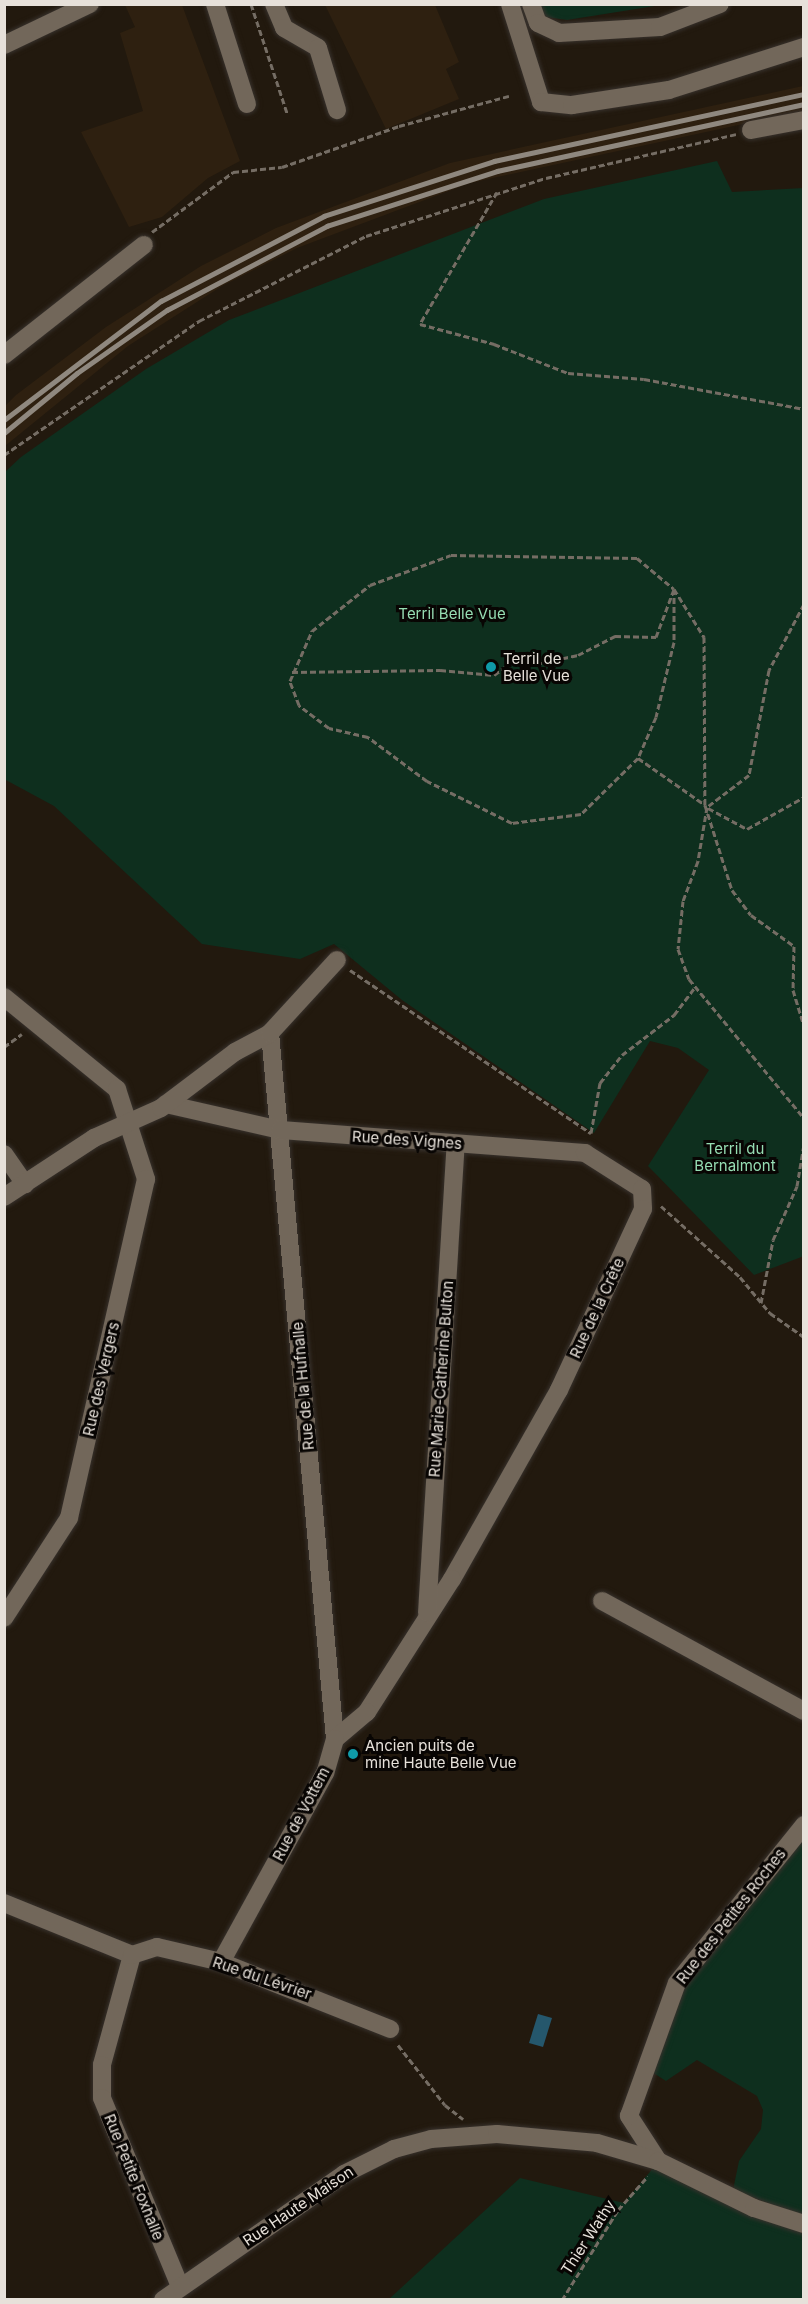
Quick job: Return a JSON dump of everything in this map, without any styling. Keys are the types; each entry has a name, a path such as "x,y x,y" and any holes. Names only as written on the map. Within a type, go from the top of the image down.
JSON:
{"street":[{"path":"4,45 90,4"},
{"path":"215,4 247,104"},
{"path":"274,4 285,28 318,48 337,110"},
{"path":"510,4 541,102 572,105 669,90 804,47"},
{"path":"531,4 538,23 559,33 607,33 660,27 720,4"},
{"path":"751,130 804,120"},
{"path":"4,355 144,245"},
{"path":"4,1197 94,1138 131,1124 166,1104 235,1052 270,1033 337,960"},
{"name":"Rue des Vergers","path":"4,997 117,1089 131,1124 146,1179 69,1518 4,1618"},
{"name":"Rue de la Hufnalle","path":"270,1033 335,1739"},
{"name":"Rue des Vignes","path":"166,1104 280,1130 585,1153 642,1189"},
{"name":"Rue Marie-Catherine Bulton","path":"427,1613 456,1145"},
{"path":"4,1155 25,1184"},
{"name":"Rue de la Crête","path":"427,1613 452,1579 559,1390 643,1209 642,1189"},
{"path":"602,1601 804,1711"},
{"path":"335,1739 367,1712 427,1613"},
{"name":"Rue de Vottem","path":"221,1962 325,1773 335,1739"},
{"name":"Rue des Petites Roches","path":"658,2161 629,2116 677,1983 804,1825"},
{"path":"4,1903 132,1955"},
{"name":"Rue du Lévrier","path":"132,1955 156,1947 221,1962 390,2029"},
{"name":"Rue Petite Foxhalle","path":"132,1955 102,2065 102,2098 180,2286"},
{"name":"Rue Haute Maison","path":"163,2300 180,2286 361,2164 394,2148 479,2134 597,2143 658,2161"},
{"path":"658,2161 754,2208 804,2224"}],"path":[{"path":"251,4 287,113"},
{"path":"144,245 151,233 233,172 282,167 399,126 509,96"},
{"path":"4,455 189,327 296,269 366,236 497,192 751,130"},
{"path":"497,192 420,324 494,344 568,374 644,379 804,409"},
{"path":"674,589 674,642 656,717 638,758 581,814 512,823 427,781 368,737 329,728 299,705 290,681 312,631 370,585 451,555 637,558 674,589 704,637 706,806 698,861 683,901 678,949 695,987 804,1118"},
{"path":"292,672 440,669 494,675 512,662 536,664 578,655 615,636 656,637 674,589"},
{"path":"706,806 749,775 770,670 804,604"},
{"path":"638,758 706,806 747,829 804,797"},
{"path":"706,806 732,890 751,915 794,946 793,990 804,1026"},
{"path":"337,960 383,997 591,1133"},
{"path":"585,1153 600,1083 622,1055 674,1015 695,987"},
{"path":"804,1040 804,1090"},
{"path":"760,1303 773,1240 797,1186 804,1144"},
{"path":"642,1189 740,1277 760,1303 804,1338"},
{"path":"390,2029 445,2105 479,2134"},
{"name":"Thier Wathy","path":"562,2300 618,2210 658,2161"}],"shaded area":[{"path":"125,5 182,5 240,161 208,178 162,217 129,227 81,132 143,111 120,33 135,27"},
{"path":"325,5 435,5 459,62 446,69 459,99 386,129"},
{"path":"803,86 803,111 470,183 297,248 222,286 128,346 5,446 5,406 16,395 106,327 201,266 276,228 450,163"}],"green space":[{"path":"537,5 661,5 567,20 546,17"},
{"name":"Terril Belle Vue","path":"717,161 732,192 804,188 804,1256 754,1275 648,1166 709,1070 678,1048 650,1041 594,1133 402,1000 334,944 300,959 202,944 54,806 4,779 5,472 21,457 146,369 229,320 544,199"},
{"path":"803,1831 803,2216 733,2190 739,2161 761,2129 763,2110 757,2096 697,2060 666,2081 652,2072 679,1984"},
{"path":"654,2167 803,2226 803,2299 388,2300 520,2178 624,2203"}],"water":[{"path":"538,2014 552,2018 543,2047 529,2043"}],"railway":[{"path":"4,420 161,301 324,216 494,161 804,94"},
{"path":"4,433 77,373 167,310 327,226 497,171 804,104"}],"place":[{"name":"Terril de Belle Vue","path":"491,667"},
{"name":"Ancien puits de mine Haute Belle Vue","path":"353,1754"}],"park label":[{"name":"Terril du Bernalmont","path":"735,1156"}]}
